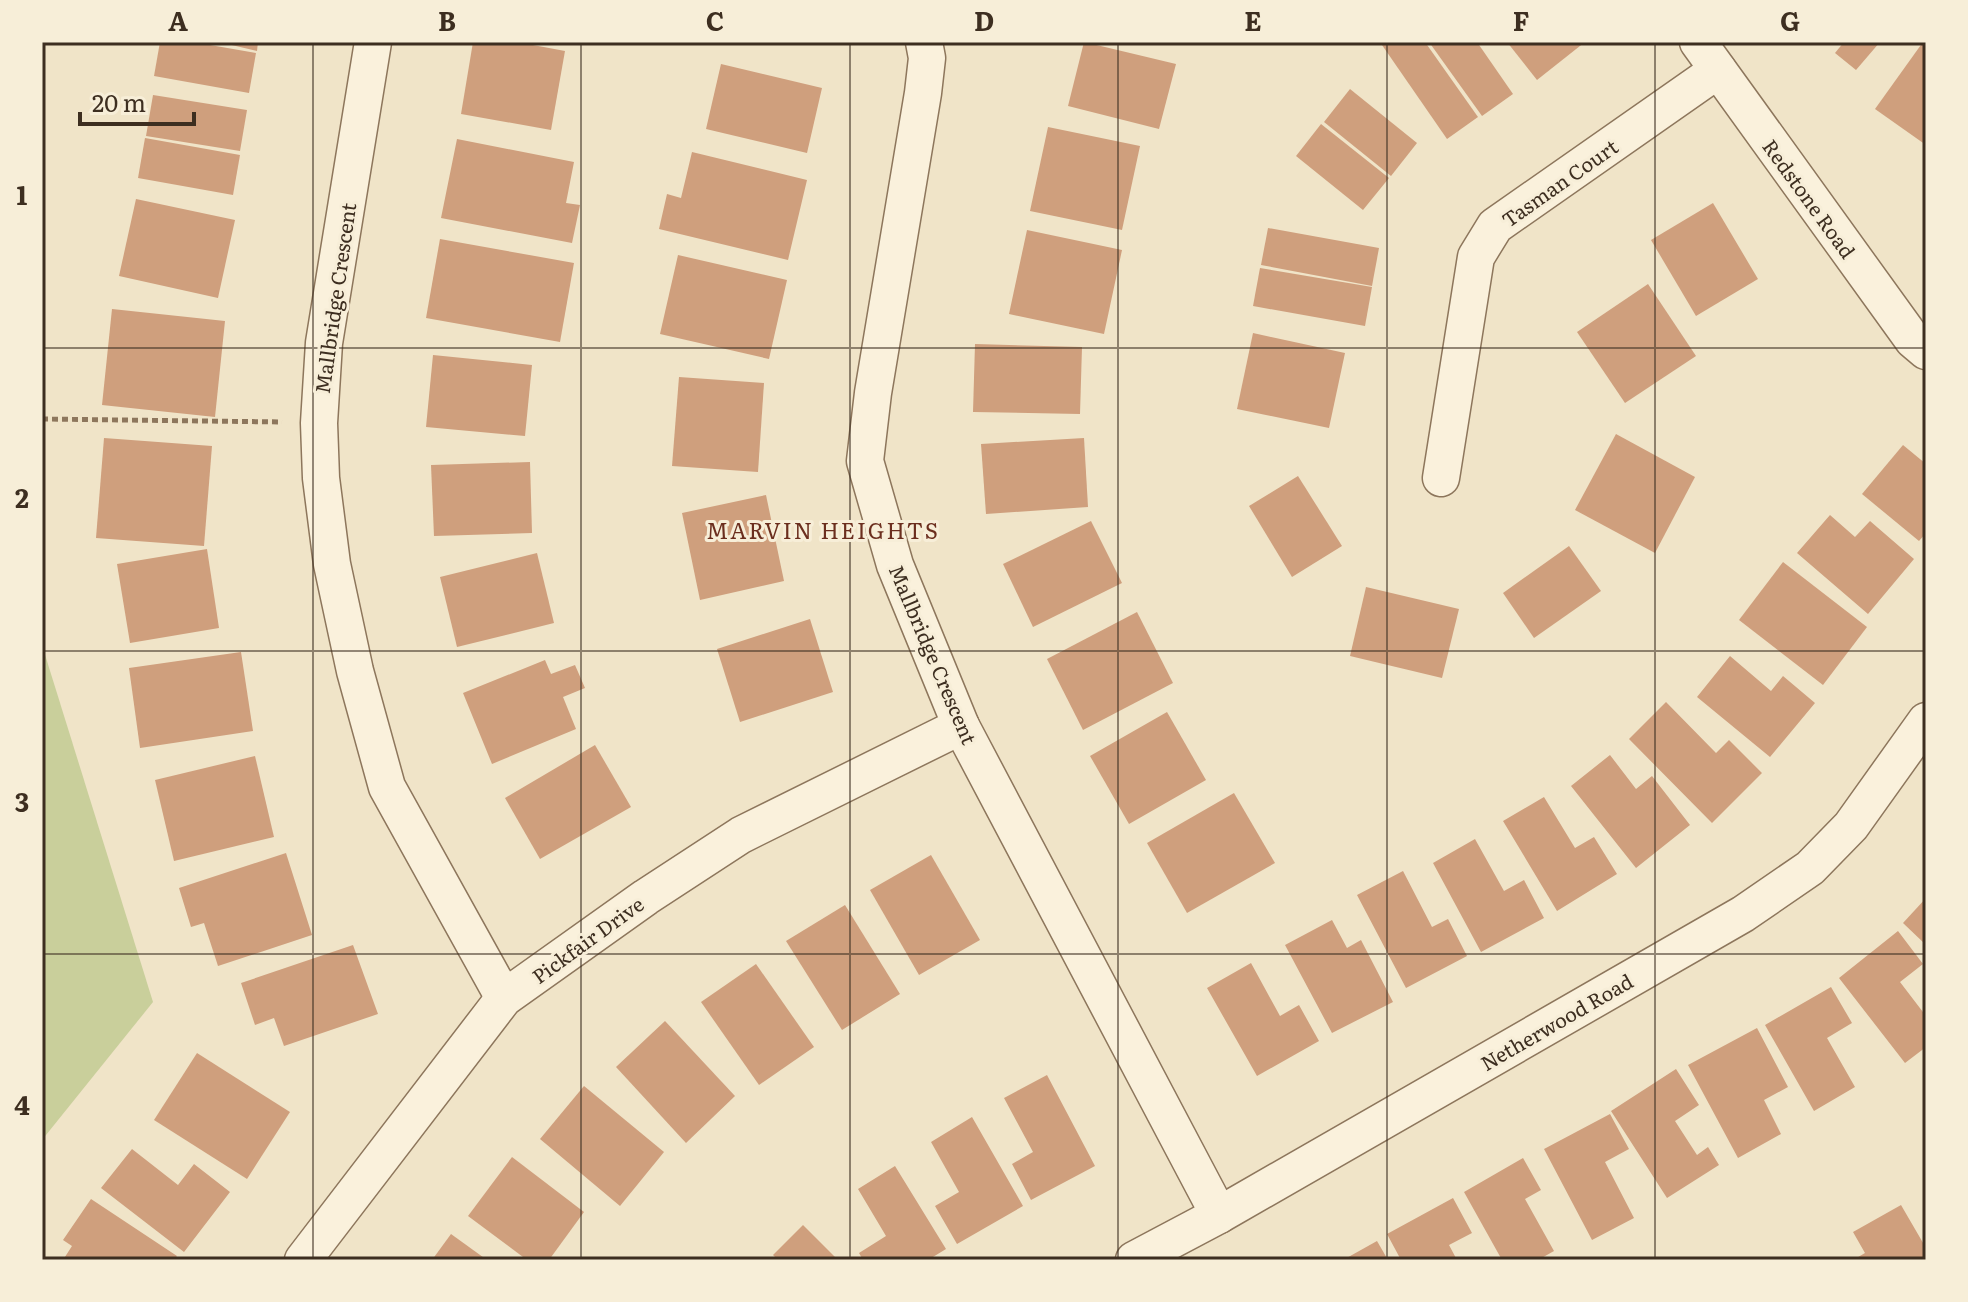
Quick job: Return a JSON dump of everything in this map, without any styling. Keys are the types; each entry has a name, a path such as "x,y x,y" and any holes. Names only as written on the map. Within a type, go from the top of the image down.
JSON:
{"street":[{"name":"Mallbridge Crescent","path":"373,42 324,343 319,423 321,478 332,564 355,671 387,787 504,998"},
{"name":"Mallbridge Crescent","path":"924,42 927,58 923,93 873,393 865,461 895,565 961,726 1219,1215"},
{"name":"Redstone Road","path":"1708,56 1913,340 1926,351"},
{"name":"Tasman Court","path":"1441,478 1476,257 1495,226 1708,56"},
{"name":"Netherwood Road","path":"1134,1260 1219,1215 1743,914 1810,868 1851,826 1926,721"},
{"name":"Pickfair Drive","path":"303,1260 504,998 646,897 741,835 961,726"}],"path":[{"path":"42,419 319,423"}],"green space":[{"path":"42,645 153,1002 42,1140"}],"building":[{"path":"160,42 193,42 256,53 249,93 154,76"},
{"path":"219,42 258,42 257,51"},
{"path":"473,42 517,42 565,51 551,130 461,114"},
{"path":"1084,42 1176,64 1159,129 1068,106"},
{"path":"1386,42 1425,42 1478,117 1447,139 1382,45"},
{"path":"1429,42 1477,42 1513,94 1482,116"},
{"path":"1507,42 1585,42 1537,80"},
{"path":"1844,42 1880,42 1856,70 1835,53"},
{"path":"1926,42 1926,145 1875,109"},
{"path":"721,64 822,88 807,153 706,129"},
{"path":"1350,89 1417,143 1391,176 1324,122"},
{"path":"153,95 247,110 240,151 146,136"},
{"path":"1321,124 1389,178 1363,210 1296,156"},
{"path":"1048,127 1140,146 1122,230 1030,211"},
{"path":"145,138 240,155 233,195 138,178"},
{"path":"457,139 574,162 566,203 580,205 572,243 441,218"},
{"path":"692,152 807,180 788,260 659,229 667,194 681,198"},
{"path":"136,199 235,220 218,298 119,276"},
{"path":"1713,203 1758,279 1696,316 1651,240"},
{"path":"1268,228 1379,248 1372,286 1261,265"},
{"path":"1027,230 1122,250 1104,334 1009,314"},
{"path":"440,239 574,263 560,342 426,318"},
{"path":"678,255 787,280 769,359 660,334"},
{"path":"1260,268 1372,287 1365,326 1253,306"},
{"path":"1648,284 1696,356 1625,403 1577,332"},
{"path":"112,309 225,321 215,417 102,405"},
{"path":"1253,333 1345,353 1329,428 1237,409"},
{"path":"975,344 1082,347 1080,414 973,412"},
{"path":"433,355 532,365 525,436 426,427"},
{"path":"679,377 764,383 758,472 672,466"},
{"path":"1616,434 1695,477 1655,553 1575,510"},
{"path":"104,438 212,446 204,546 96,538"},
{"path":"1084,438 1088,507 986,514 981,444"},
{"path":"1903,445 1926,464 1926,533 1919,541 1862,494"},
{"path":"530,462 532,533 434,536 431,465"},
{"path":"1298,476 1342,546 1292,577 1249,506"},
{"path":"766,495 784,581 700,600 682,513"},
{"path":"1830,515 1855,537 1870,521 1914,559 1868,614 1797,553"},
{"path":"1091,521 1122,583 1033,627 1003,564"},
{"path":"1569,546 1601,591 1534,638 1503,593"},
{"path":"207,549 219,628 130,643 117,564"},
{"path":"537,553 554,623 457,647 440,577"},
{"path":"1783,562 1867,627 1823,685 1739,620"},
{"path":"1366,587 1459,609 1442,678 1350,656"},
{"path":"1137,612 1173,683 1083,730 1047,659"},
{"path":"810,619 833,692 740,722 717,649"},
{"path":"241,652 253,731 140,748 129,668"},
{"path":"1730,656 1771,691 1783,676 1815,703 1770,757 1697,697"},
{"path":"545,660 551,674 575,665 585,688 563,697 576,729 492,764 463,693"},
{"path":"1666,702 1716,753 1729,740 1762,773 1712,823 1629,739"},
{"path":"1167,712 1206,780 1129,824 1090,756"},
{"path":"595,745 631,807 540,859 505,798"},
{"path":"1610,755 1636,789 1652,776 1690,825 1636,868 1571,786"},
{"path":"255,756 274,837 174,861 155,780"},
{"path":"1234,793 1275,863 1187,913 1147,843"},
{"path":"1544,797 1575,848 1594,837 1617,874 1557,911 1503,821"},
{"path":"1475,839 1504,891 1524,880 1544,918 1481,952 1433,863"},
{"path":"286,853 312,935 218,966 204,923 191,927 179,888"},
{"path":"931,855 980,940 919,975 870,890"},
{"path":"1403,871 1432,927 1448,919 1467,956 1406,988 1357,895"},
{"path":"1926,898 1926,945 1903,923"},
{"path":"845,905 900,994 842,1030 786,941"},
{"path":"1332,920 1347,948 1361,940 1393,1002 1332,1033 1285,945"},
{"path":"1898,931 1923,964 1900,982 1926,1016 1926,1047 1905,1063 1839,978"},
{"path":"353,945 378,1014 284,1046 274,1018 255,1025 241,983"},
{"path":"1251,963 1280,1016 1299,1005 1319,1041 1257,1076 1207,988"},
{"path":"756,964 814,1047 759,1085 701,1002"},
{"path":"1831,987 1852,1023 1827,1038 1855,1087 1814,1111 1765,1025"},
{"path":"665,1021 735,1096 686,1143 616,1067"},
{"path":"1757,1028 1788,1087 1764,1100 1781,1134 1738,1158 1688,1065"},
{"path":"197,1053 290,1112 247,1179 154,1120"},
{"path":"1676,1069 1699,1105 1675,1121 1697,1155 1708,1147 1719,1165 1667,1198 1611,1111"},
{"path":"1047,1075 1095,1166 1031,1200 1012,1164 1033,1152 1004,1098"},
{"path":"584,1086 664,1152 620,1206 540,1139"},
{"path":"1610,1114 1629,1149 1605,1162 1634,1218 1592,1240 1544,1149"},
{"path":"972,1117 1023,1206 957,1244 935,1206 959,1192 931,1142"},
{"path":"132,1149 178,1185 194,1164 230,1192 184,1252 101,1188"},
{"path":"512,1157 584,1212 549,1260 527,1260 468,1216"},
{"path":"1523,1158 1541,1190 1525,1199 1554,1251 1538,1260 1502,1260 1464,1192"},
{"path":"895,1166 946,1249 928,1260 863,1260 859,1253 886,1236 858,1189"},
{"path":"1453,1198 1472,1233 1449,1245 1457,1260 1401,1260 1387,1234"},
{"path":"91,1199 177,1256 174,1260 63,1260 72,1246 63,1240"},
{"path":"1901,1205 1926,1248 1926,1260 1853,1260 1865,1253 1853,1232"},
{"path":"803,1225 838,1260 778,1260 773,1255"},
{"path":"451,1234 487,1260 432,1260"},
{"path":"1377,1241 1388,1260 1343,1260"}],"district":[{"name":"MARVIN HEIGHTS","path":"823,529"}]}
